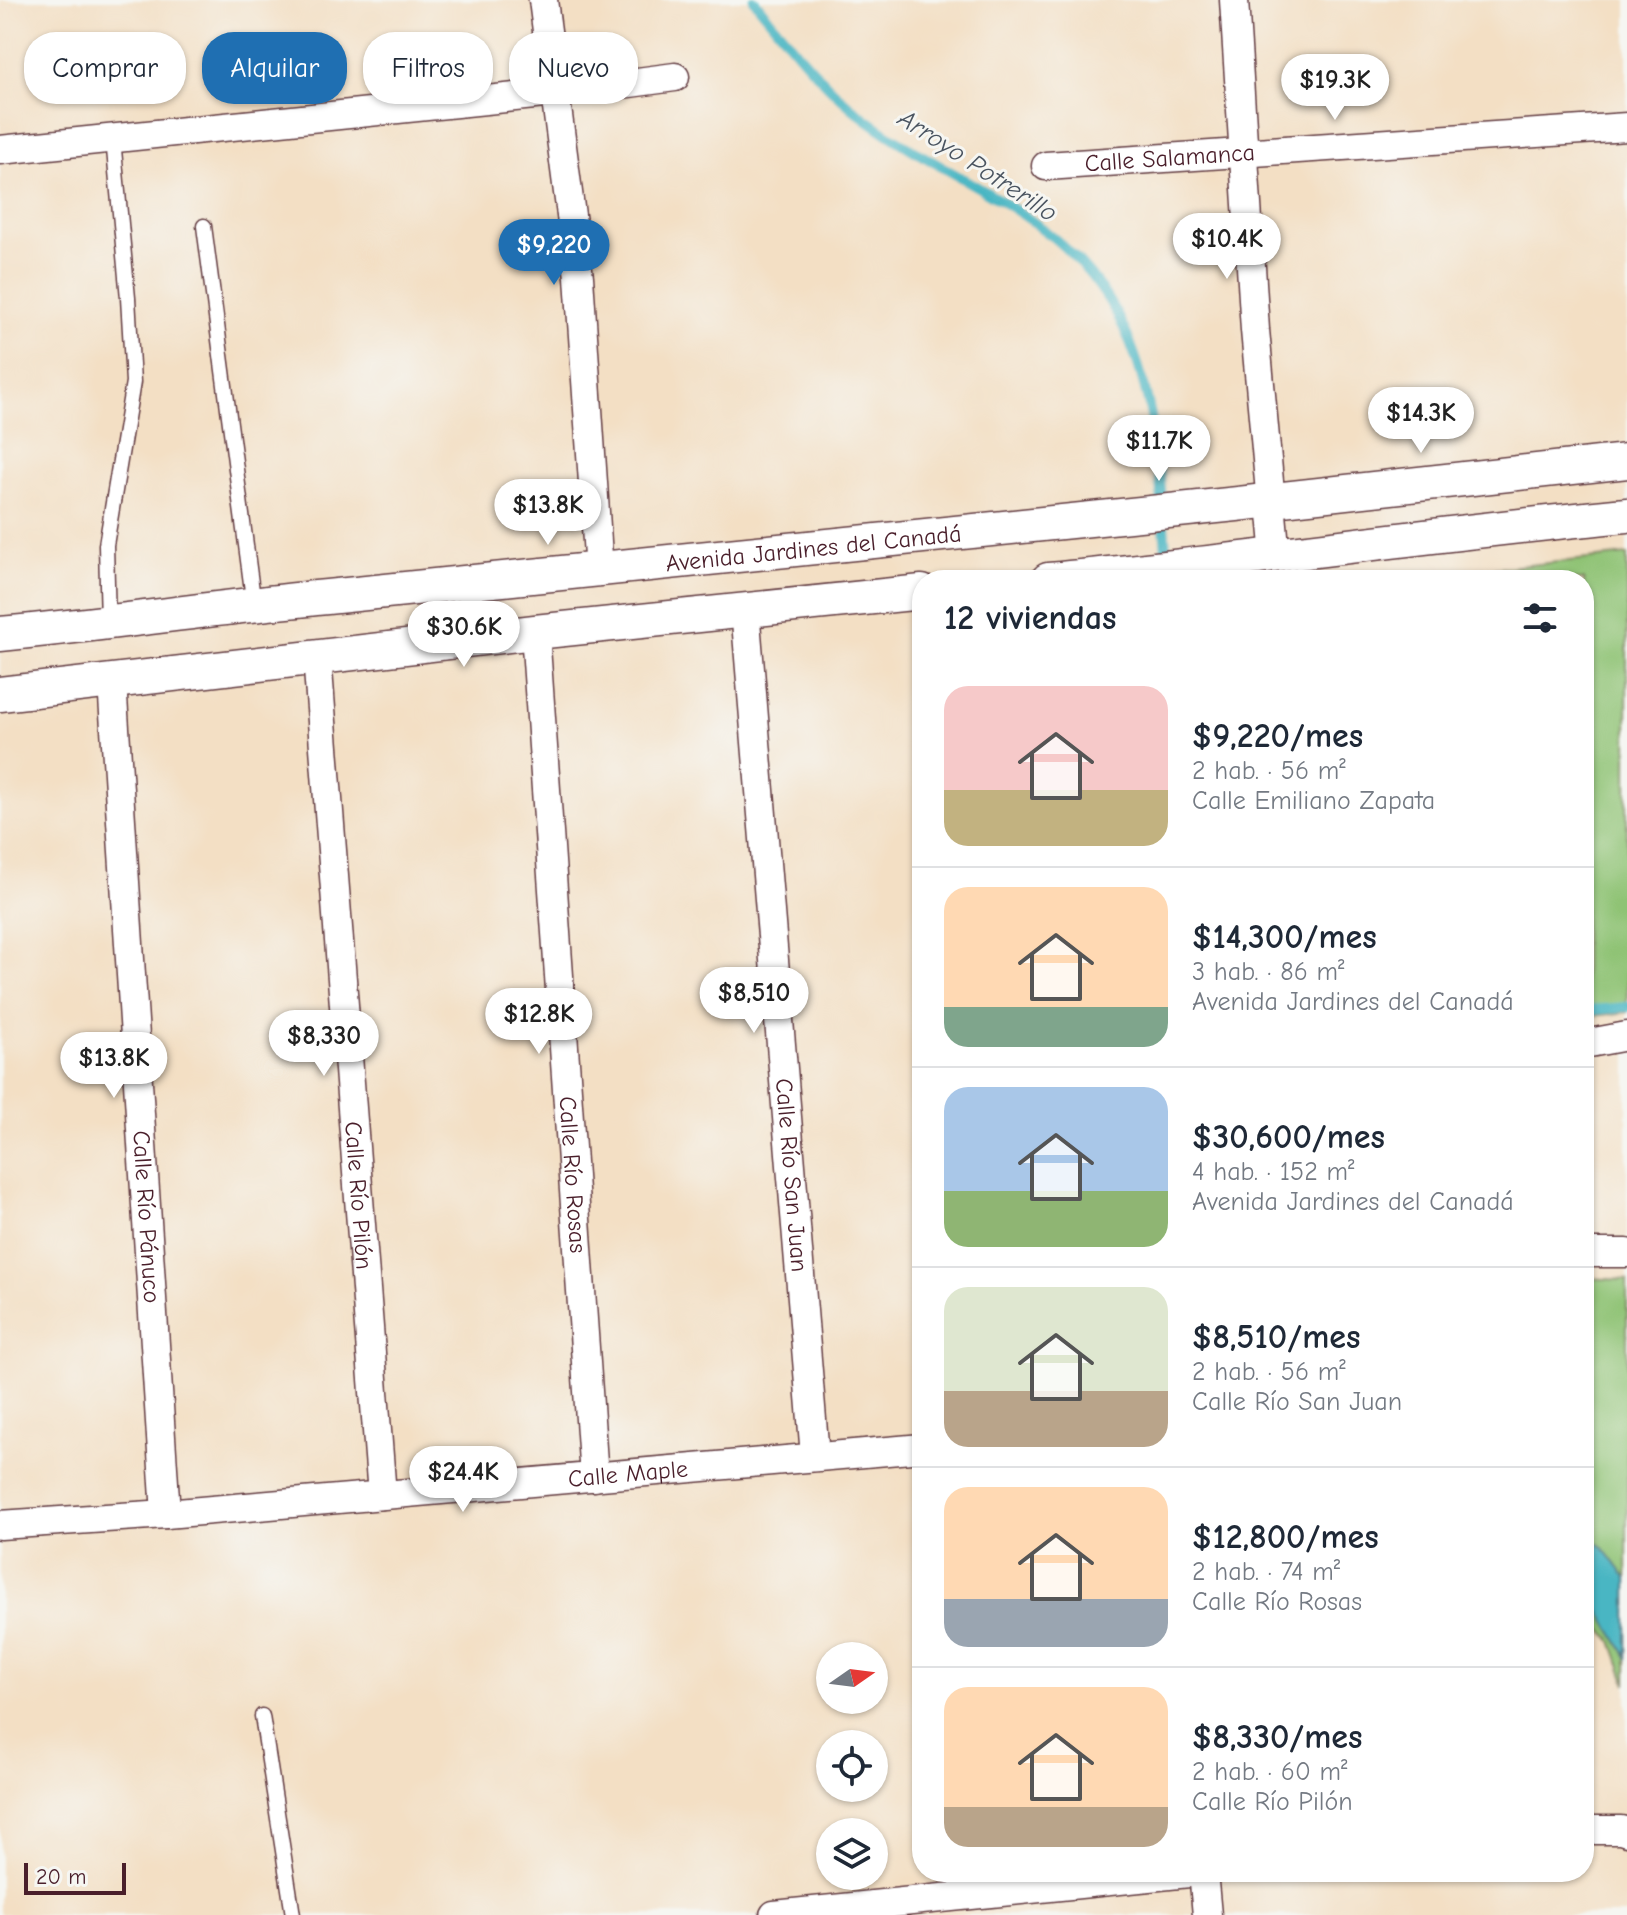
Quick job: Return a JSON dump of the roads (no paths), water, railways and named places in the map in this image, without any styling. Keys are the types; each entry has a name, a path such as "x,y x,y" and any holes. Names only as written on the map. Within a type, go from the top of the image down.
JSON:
{"street":[{"path":"543,0 547,32"},
{"path":"1234,0 1255,330 1276,557"},
{"path":"638,82 675,77"},
{"path":"0,150 509,98"},
{"path":"555,104 579,277 599,571"},
{"name":"Calle Salamanca","path":"1046,166 1246,155 1627,127"},
{"name":"Avenida Jardines del Canadá","path":"0,634 1627,461"},
{"path":"1152,570 1276,557 1473,529 1627,515"},
{"path":"0,694 535,632 912,593"},
{"name":"Calle Río San Juan","path":"745,609 815,1456"},
{"name":"Calle Río Rosas","path":"535,632 594,1477"},
{"name":"Calle Río Pilón","path":"317,657 382,1495"},
{"name":"Calle Río Pánuco","path":"112,682 166,1514"},
{"path":"1594,1042 1627,1036"},
{"path":"1594,1253 1627,1253"},
{"name":"Calle Maple","path":"0,1525 166,1514 912,1449"},
{"path":"1594,1830 1627,1832"},
{"path":"774,1915 1102,1882"},
{"path":"1202,1882 1207,1915"}],"lane":[{"path":"108,624 106,545 133,382 113,139"},
{"path":"204,226 254,606"},
{"path":"262,1716 293,1915"}],"water":[{"path":"1594,1540 1627,1579 1627,1657 1594,1603"}],"waterway":[{"name":"Arroyo Potrerillo","path":"754,0 807,63 851,107 904,145 1016,210 1050,235 1081,264 1108,299 1130,342 1147,396 1157,451 1167,563"},
{"path":"1594,1010 1627,1007"}]}
